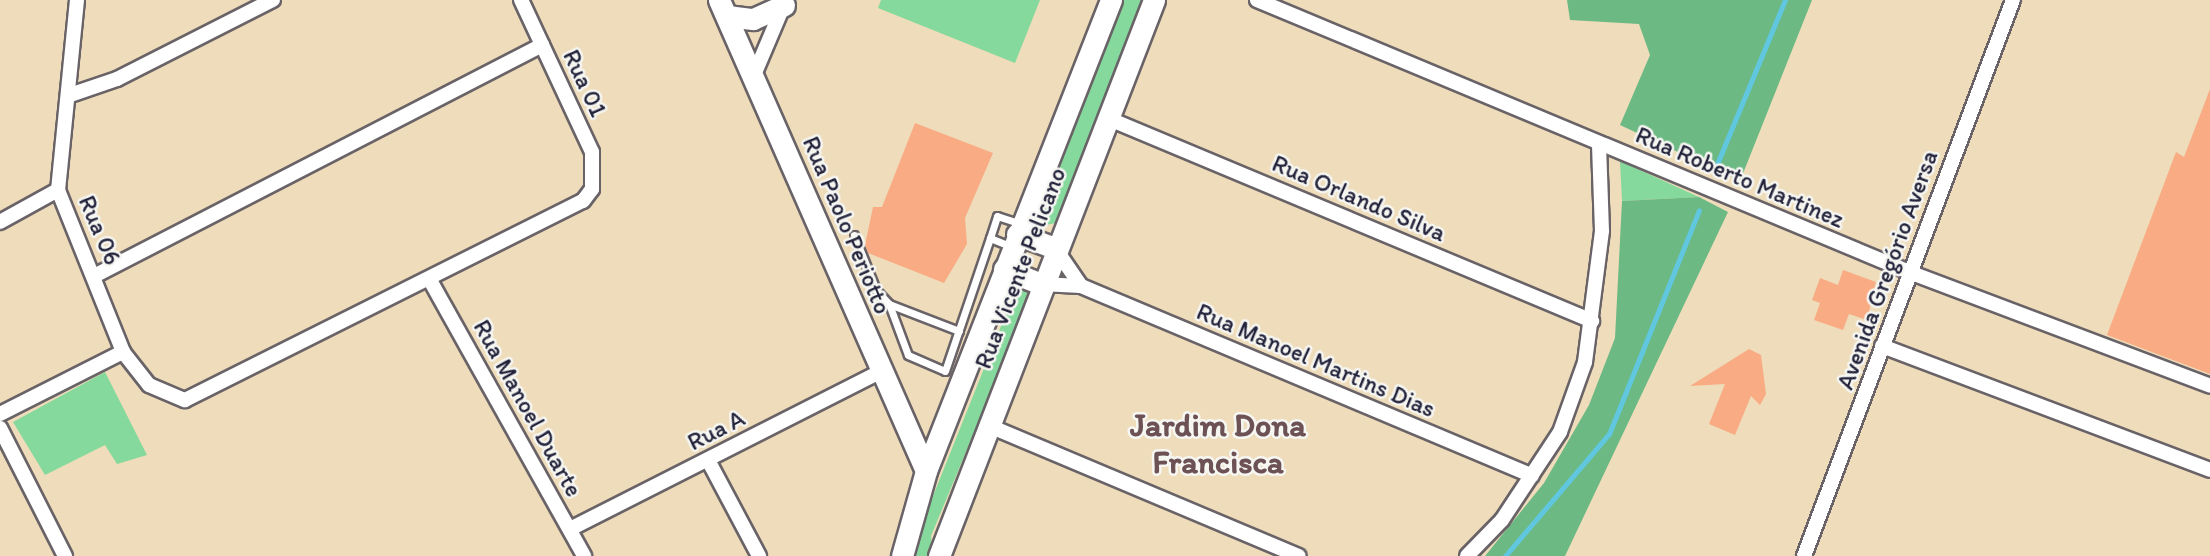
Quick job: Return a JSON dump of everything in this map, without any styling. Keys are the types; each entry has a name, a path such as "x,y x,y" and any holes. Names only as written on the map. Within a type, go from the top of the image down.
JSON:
{"street":[{"name":"Rua 06","path":"77,0 70,95 58,190 96,275 123,352 149,385 185,400 431,282"},
{"path":"70,95 117,79 273,0"},
{"name":"Rua 01","path":"431,282 569,210 592,189 592,152 521,0"},
{"name":"Rua Vicente Pelicano","path":"902,556 926,471 1003,269 1111,0"},
{"name":"Rua Vicente Pelicano","path":"939,556 1041,284 1154,0"},
{"name":"Rua Roberto Martinez","path":"1257,0 1909,272 2210,386"},
{"name":"Avenida Gregório Aversa","path":"1804,556 2013,0"},
{"path":"723,8 753,19 785,3"},
{"path":"754,75 785,3"},
{"name":"Rua Paolo Periotto","path":"723,8 926,471"},
{"path":"96,275 542,45"},
{"name":"Rua Orlando Silva","path":"1107,118 1592,321"},
{"path":"1467,556 1532,476 1560,432 1592,321 1602,231 1600,143"},
{"path":"0,222 58,190"},
{"path":"1017,235 1055,248 1081,286"},
{"path":"1003,269 1041,284"},
{"name":"Rua Manoel Duarte","path":"431,282 584,556"},
{"name":"Rua Manoel Martins Dias","path":"1041,284 1081,286 1532,476"},
{"path":"1882,346 2210,470"},
{"path":"0,414 123,352"},
{"name":"Rua A","path":"570,529 882,372"},
{"path":"987,425 1299,556"},
{"path":"0,428 65,556"},
{"path":"708,460 759,556"}],"lane":[{"path":"854,235 876,290 889,304 908,355 945,371 997,216 1017,235"},
{"path":"990,238 1017,235"},
{"path":"889,304 959,331"}],"green space":[{"path":"881,0 1040,0 1015,63 878,8"},
{"path":"1121,0 1142,0 1060,222 1046,225 1041,215"},
{"path":"1567,0 1812,0 1740,181 1620,125 1650,55 1639,24 1570,20"},
{"path":"1620,161 1699,197 1622,201"},
{"path":"1699,197 1728,212 1565,556 1485,556 1544,483 1589,405 1615,338 1622,201"},
{"path":"1019,281 1030,298 931,536 933,556 909,556"},
{"path":"105,372 147,455 117,464 105,445 45,475 13,422"}],"building":[{"path":"2210,89 2210,374 2107,335 2176,152 2184,157"},
{"path":"915,123 993,153 965,218 967,244 944,283 868,253 865,245 873,207 882,207"},
{"path":"1843,270 1876,282 1867,320 1849,314 1843,330 1814,320 1820,303 1812,300 1820,278 1838,285"},
{"path":"1749,349 1761,355 1766,394 1760,405 1751,396 1735,435 1709,424 1725,384 1690,386"}],"waterway":[{"path":"1717,164 1785,0"},
{"path":"1505,556 1609,434 1699,210"}],"district":[{"name":"Jardim Dona Francisca","path":"1218,444"}]}
